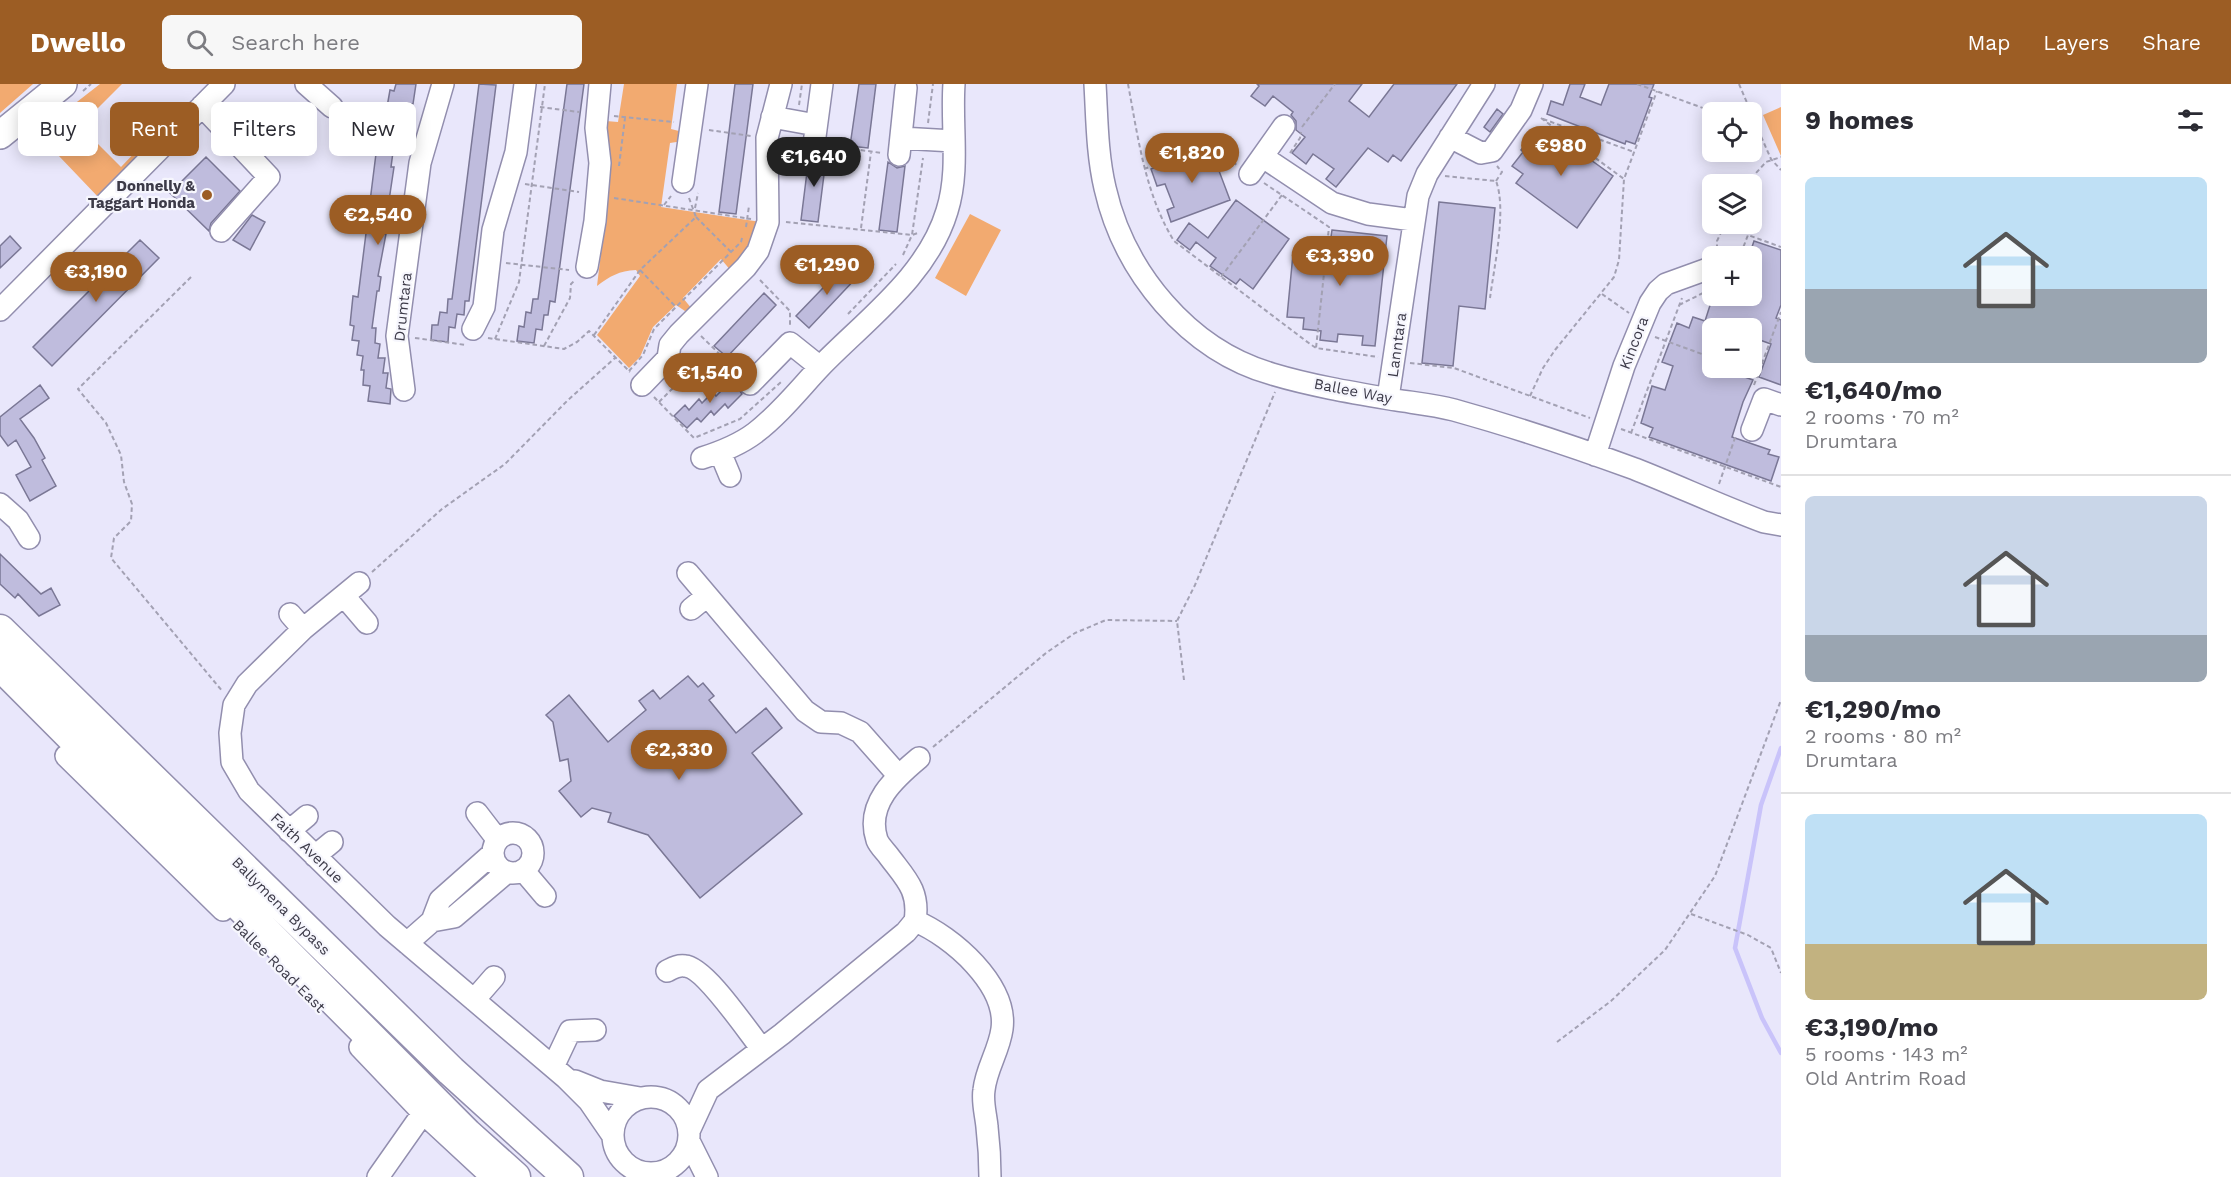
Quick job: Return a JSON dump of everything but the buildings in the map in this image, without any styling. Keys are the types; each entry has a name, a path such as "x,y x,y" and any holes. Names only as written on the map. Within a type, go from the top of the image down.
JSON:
{"highway":[{"name":"Ballymena Bypass","path":"0,630 442,1063 568,1177"},
{"name":"Ballymena Bypass","path":"0,664 467,1134 514,1177"},
{"path":"31,695 44,729 66,756"}],"main road":[{"path":"0,135 63,84"}],"street":[{"path":"0,310 55,255 177,121 202,106 224,84"},
{"path":"306,84 329,104"},
{"name":"Drumtara","path":"404,390 397,336 420,163 443,84"},
{"path":"474,337 484,307 493,230 516,152 525,84"},
{"path":"587,267 595,221 605,197 596,114 600,84"},
{"path":"683,182 699,127 697,84"},
{"path":"636,378 675,365 670,345 679,334 752,272 758,251 758,137 772,117 781,84"},
{"path":"772,117 815,135 822,84"},
{"path":"730,476 711,455 746,440 793,398 820,367 899,289 935,239 951,196 954,84"},
{"name":"Ballee Way","path":"1095,84 1104,186 1119,231 1138,269 1169,309 1214,348 1233,360 1280,376 1388,399 1450,409 1595,455 1758,520 1781,525"},
{"name":"Lanntara","path":"1388,399 1418,196 1427,174 1484,84"},
{"path":"1450,137 1481,153 1492,151 1521,110 1532,84"},
{"path":"906,88 900,147 926,140 953,141"},
{"path":"202,106 269,177 220,231"},
{"path":"1284,126 1256,165 1332,203 1377,215 1413,220"},
{"path":"55,255 75,275"},
{"name":"Kincora","path":"1595,455 1650,303 1661,287 1702,271"},
{"path":"750,384 790,343 820,367"},
{"path":"1752,430 1764,399 1781,405"},
{"path":"0,504 18,520 29,538"},
{"path":"688,573 699,602 751,634 805,711 821,722 841,723 860,732 898,775"},
{"path":"351,590 367,623"},
{"name":"Faith Avenue","path":"351,590 297,621 247,684 234,705 230,733 232,762 249,791 289,831 407,943 559,1072 589,1101 613,1136"},
{"name":"Ballee Road East","path":"66,756 301,986 423,1113 492,1177"},
{"path":"677,1177 640,1172 630,1167 621,1158 615,1148 613,1136 620,1113 629,1104 647,1098 708,1090 906,932 915,921 917,913 914,890 877,841 874,816 882,796 898,775 920,758"},
{"path":"477,813 495,847 497,866 515,871 545,896"},
{"path":"289,831 307,816"},
{"path":"407,943 432,921 440,900 508,833 521,834 526,838 533,849 531,861 454,916 432,921"},
{"path":"315,856 332,842"},
{"path":"915,921 933,928 975,963 994,991 1001,1009 1002,1027 996,1055 987,1073 983,1092 990,1149 990,1177"},
{"path":"667,971 675,967 687,966 706,978 719,1002 762,1049"},
{"path":"474,1000 494,977"},
{"path":"559,1072 568,1024 595,1030"},
{"name":"Faith Avenue","path":"559,1072 600,1091 647,1098"},
{"path":"652,1173 663,1171 680,1160 708,1090"},
{"path":"647,1098 673,1104 686,1120 689,1136 707,1177"},
{"path":"378,1177 423,1113"}],"path":[{"path":"495,339 519,282 545,84"},
{"path":"841,321 901,259 912,235 933,84"},
{"path":"1128,84 1144,169 1162,223 1174,241 1316,348 1454,368 1781,487"},
{"path":"1637,84 1702,108"},
{"path":"1739,84 1746,102"},
{"path":"1530,396 1543,368 1555,350 1614,277 1619,260 1624,179 1657,91"},
{"path":"542,107 569,111"},
{"path":"620,116 758,137 815,135 871,152 900,147"},
{"path":"617,175 626,117"},
{"path":"1624,179 1540,118 1635,152"},
{"path":"1562,134 1567,128"},
{"path":"1762,138 1771,159 1781,170"},
{"path":"1144,169 1209,146 1256,165 1282,195 1329,227 1316,348"},
{"path":"861,228 871,152"},
{"path":"1755,174 1766,162 1781,157"},
{"path":"1496,181 1502,172"},
{"path":"1427,174 1496,181"},
{"path":"1491,298 1501,207 1500,190 1496,181"},
{"path":"683,182 696,217 790,311"},
{"path":"526,184 758,220"},
{"path":"1221,276 1282,195"},
{"path":"749,207 758,220"},
{"path":"594,335 640,270 696,217"},
{"path":"636,378 654,329 741,242 758,220"},
{"path":"797,222 912,235"},
{"path":"1744,246 1748,235 1781,247"},
{"path":"521,265 550,268"},
{"path":"544,346 570,298 571,284 587,267"},
{"path":"640,270 676,308"},
{"path":"1631,433 1679,305 1702,273"},
{"path":"190,277 78,389 106,423 121,455 124,482 132,504 131,521 114,538 111,558 234,705"},
{"path":"1602,294 1641,326 1665,341 1702,354"},
{"path":"1679,305 1702,294"},
{"path":"409,337 474,337 564,349 577,342 589,331 694,438 740,419 781,382"},
{"path":"698,333 732,367"},
{"path":"351,590 442,509 505,464 567,401 616,358"},
{"path":"659,402 672,389 714,370 725,360"},
{"path":"1184,680 1177,621 1195,585 1280,376"},
{"path":"920,758 1046,653 1075,633 1106,620 1177,621"},
{"path":"1557,1042 1611,1001 1665,950 1715,876 1781,700"},
{"path":"1690,914 1748,935 1771,948 1781,973"}],"shaded area":[{"path":"0,84 33,84 0,113"},
{"path":"100,84 122,84 98,108 98,102 77,102"},
{"path":"624,84 677,84 671,129 687,133 683,141 670,143 661,207 761,222 758,238 732,272 721,259 683,298 692,309 685,311 676,305 653,327 640,357 629,368 597,335 640,276 636,270 620,273 597,286 610,177 606,121 618,122"},
{"path":"1781,107 1781,156 1763,115"},
{"path":"98,144 121,167 132,156 142,156 100,199 59,156 98,156"},
{"path":"970,214 1001,230 966,296 935,278"}],"waterway":[{"path":"1781,748 1761,805 1735,948 1762,1018 1781,1053"}],"place":[{"name":"Donnelly & Taggart Honda","path":"207,195"}]}
